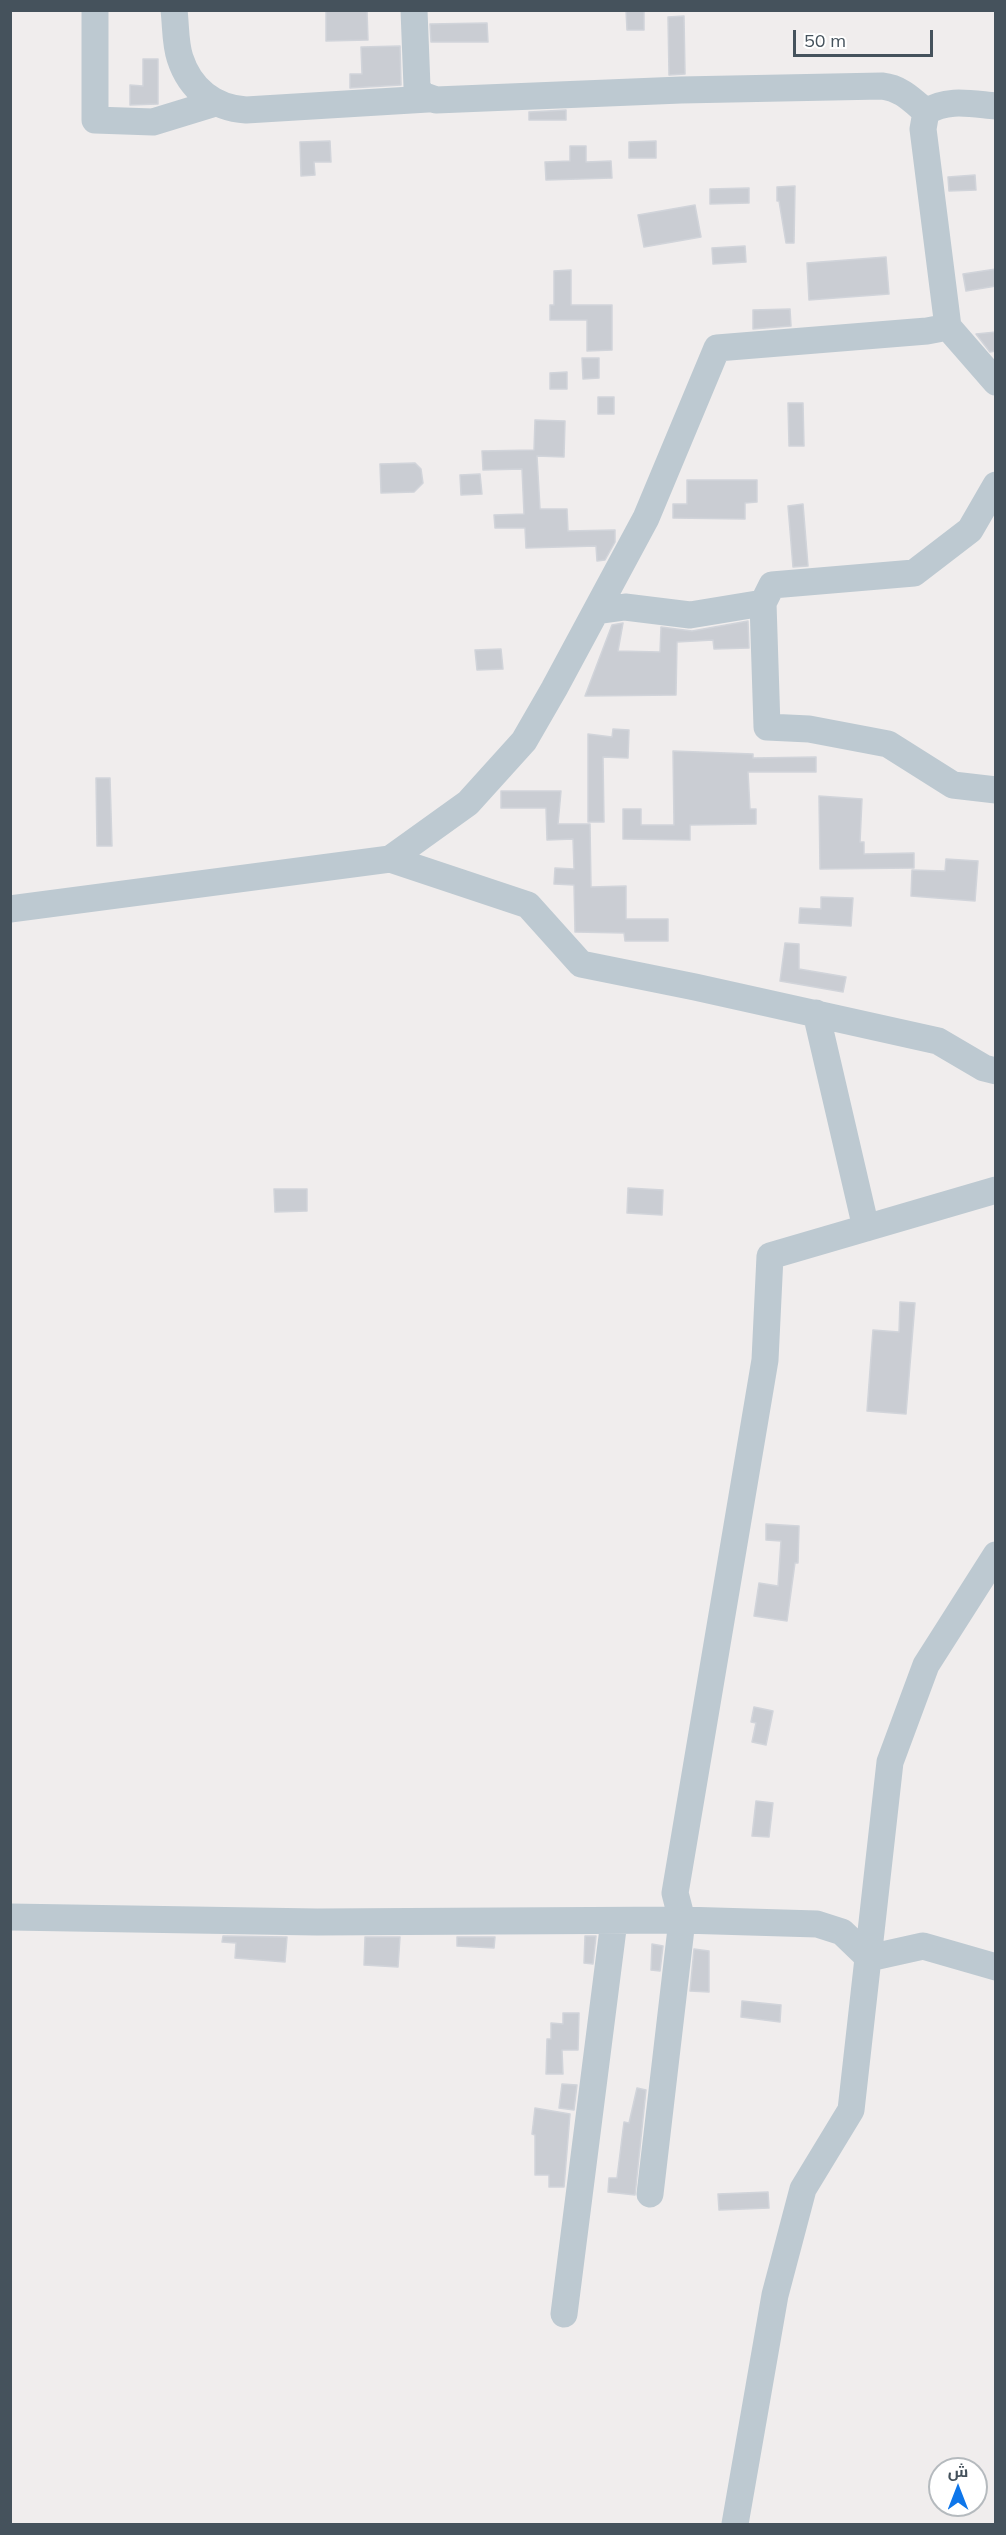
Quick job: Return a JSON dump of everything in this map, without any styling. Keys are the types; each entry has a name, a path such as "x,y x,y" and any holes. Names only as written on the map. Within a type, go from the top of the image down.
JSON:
{"street":[{"path":"95,10 95,120 153,122 215,103"},
{"path":"174,10 180,59 201,93 215,103 246,110 428,99 882,86 905,93 926,112"},
{"path":"414,10 417,87 428,99"},
{"path":"996,106 950,103 936,105 926,112 923,129 948,327 996,382"},
{"path":"390,859 468,803 524,741 646,518 717,348 927,331 948,327"},
{"path":"996,485 970,530 914,573 772,585 763,603 766,727 809,729 888,744 953,785 996,790"},
{"path":"596,611 625,607 690,615 763,603"},
{"path":"10,909 390,859 528,905 581,964 938,1041 992,1065"},
{"path":"816,1013 866,1228"},
{"path":"650,2194 682,1920 675,1893 765,1360 770,1256 996,1190"},
{"path":"735,2524 775,2295 803,2189 851,2110 890,1762 926,1665 996,1555"},
{"path":"10,1917 317,1922 682,1920 817,1924 842,1932 869,1958"},
{"path":"564,2314 614,1921"},
{"path":"869,1958 923,1946 996,1967"}],"building":[{"path":"326,10 367,10 368,40 326,41"},
{"path":"626,10 644,10 644,30 627,30"},
{"path":"684,16 685,74 669,75 668,17"},
{"path":"487,23 488,42 431,42 430,24"},
{"path":"400,46 401,85 350,88 350,74 362,74 361,47"},
{"path":"143,59 158,59 158,104 130,105 130,85 143,86"},
{"path":"566,110 566,120 529,120 529,112"},
{"path":"330,141 331,162 314,162 315,175 301,176 300,142"},
{"path":"656,141 656,158 629,158 629,142"},
{"path":"570,146 586,146 586,162 611,161 612,178 546,180 545,162 570,161"},
{"path":"975,175 976,190 949,191 948,177"},
{"path":"795,186 794,243 786,243 779,201 777,201 777,187"},
{"path":"749,188 749,203 710,204 710,189"},
{"path":"695,205 701,237 644,247 638,215"},
{"path":"745,246 746,262 713,264 712,248"},
{"path":"886,257 889,294 809,300 807,263"},
{"path":"996,269 996,286 966,291 963,274"},
{"path":"571,270 571,305 612,305 612,350 587,351 587,320 550,320 550,305 554,305 554,271"},
{"path":"790,309 791,326 753,329 753,310"},
{"path":"996,332 996,351 990,352 976,334"},
{"path":"582,358 599,358 599,378 583,379"},
{"path":"567,372 567,389 550,389 550,373"},
{"path":"598,397 614,397 614,414 598,414"},
{"path":"788,403 803,403 804,446 789,446"},
{"path":"535,420 565,421 564,457 537,456 540,509 567,509 568,531 615,530 615,542 605,560 597,561 596,546 526,548 525,528 495,528 494,515 524,514 522,469 483,470 482,451 534,450"},
{"path":"415,463 421,469 423,483 414,492 381,493 380,464"},
{"path":"480,474 482,494 461,495 460,475"},
{"path":"687,480 757,480 757,502 745,503 745,519 673,518 673,504 687,504"},
{"path":"803,504 808,566 793,567 788,506"},
{"path":"748,621 749,648 714,649 713,640 677,642 676,695 585,696 612,625 623,623 618,651 660,652 661,627 692,631"},
{"path":"501,649 503,669 477,670 475,650"},
{"path":"613,729 629,730 628,758 603,757 604,822 588,822 588,734 612,737"},
{"path":"673,751 753,754 753,758 816,757 816,772 748,772 750,809 756,809 756,824 690,825 690,840 623,839 623,809 641,809 641,825 674,825"},
{"path":"96,778 110,778 112,846 97,846"},
{"path":"501,791 561,791 558,824 590,824 591,887 626,886 626,919 668,919 668,941 625,941 624,933 575,932 574,885 554,884 555,868 574,869 573,839 547,840 546,808 501,808"},
{"path":"819,796 862,799 860,842 864,842 864,854 914,853 914,868 820,869"},
{"path":"946,859 978,861 975,901 911,896 912,870 945,871"},
{"path":"821,897 853,898 851,926 799,923 800,908 821,909"},
{"path":"785,943 799,944 799,969 846,977 843,992 780,981"},
{"path":"628,1188 663,1190 662,1215 627,1213"},
{"path":"274,1189 307,1189 307,1211 275,1212"},
{"path":"900,1302 915,1303 906,1414 867,1411 873,1330 899,1332"},
{"path":"766,1524 799,1526 798,1563 795,1563 787,1621 754,1616 759,1583 778,1586 781,1541 766,1540"},
{"path":"754,1707 773,1711 766,1745 752,1742 756,1723 751,1722"},
{"path":"756,1801 773,1803 769,1837 752,1836"},
{"path":"223,1936 287,1937 285,1962 235,1958 236,1943 222,1942"},
{"path":"585,1936 596,1936 593,1964 584,1963"},
{"path":"365,1937 400,1937 398,1967 364,1965"},
{"path":"457,1937 495,1937 494,1948 457,1946"},
{"path":"652,1944 663,1946 660,1971 651,1970"},
{"path":"694,1949 709,1951 709,1992 690,1991"},
{"path":"742,2001 781,2005 780,2022 741,2017"},
{"path":"563,2013 579,2013 578,2050 562,2050 563,2074 546,2074 547,2039 551,2039 551,2023 563,2024"},
{"path":"562,2084 577,2085 574,2110 559,2108"},
{"path":"637,2088 646,2090 635,2195 608,2192 609,2178 617,2178 624,2122 629,2123"},
{"path":"535,2108 570,2114 564,2187 549,2187 549,2175 535,2175 535,2135 532,2134"},
{"path":"768,2192 769,2208 719,2210 718,2194"}]}
